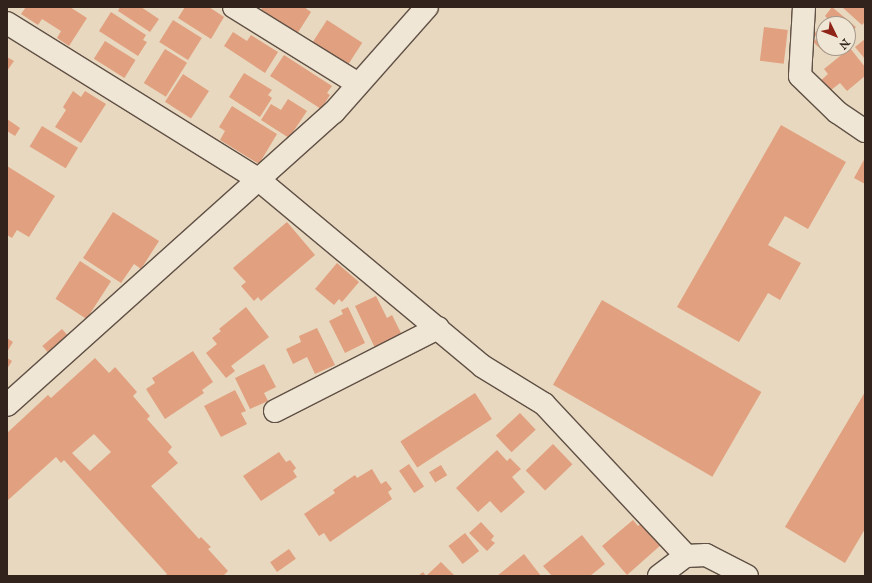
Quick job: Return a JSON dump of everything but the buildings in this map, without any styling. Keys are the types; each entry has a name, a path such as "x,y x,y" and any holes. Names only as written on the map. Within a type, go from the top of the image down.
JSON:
{"street":[{"path":"234,7 358,84"},
{"path":"7,405 334,112 427,7"},
{"path":"804,7 800,76 837,112 865,131"},
{"path":"7,23 259,180 482,366 544,404 686,556"},
{"path":"275,411 438,328"},
{"path":"659,576 686,556 706,555 747,576"}]}
